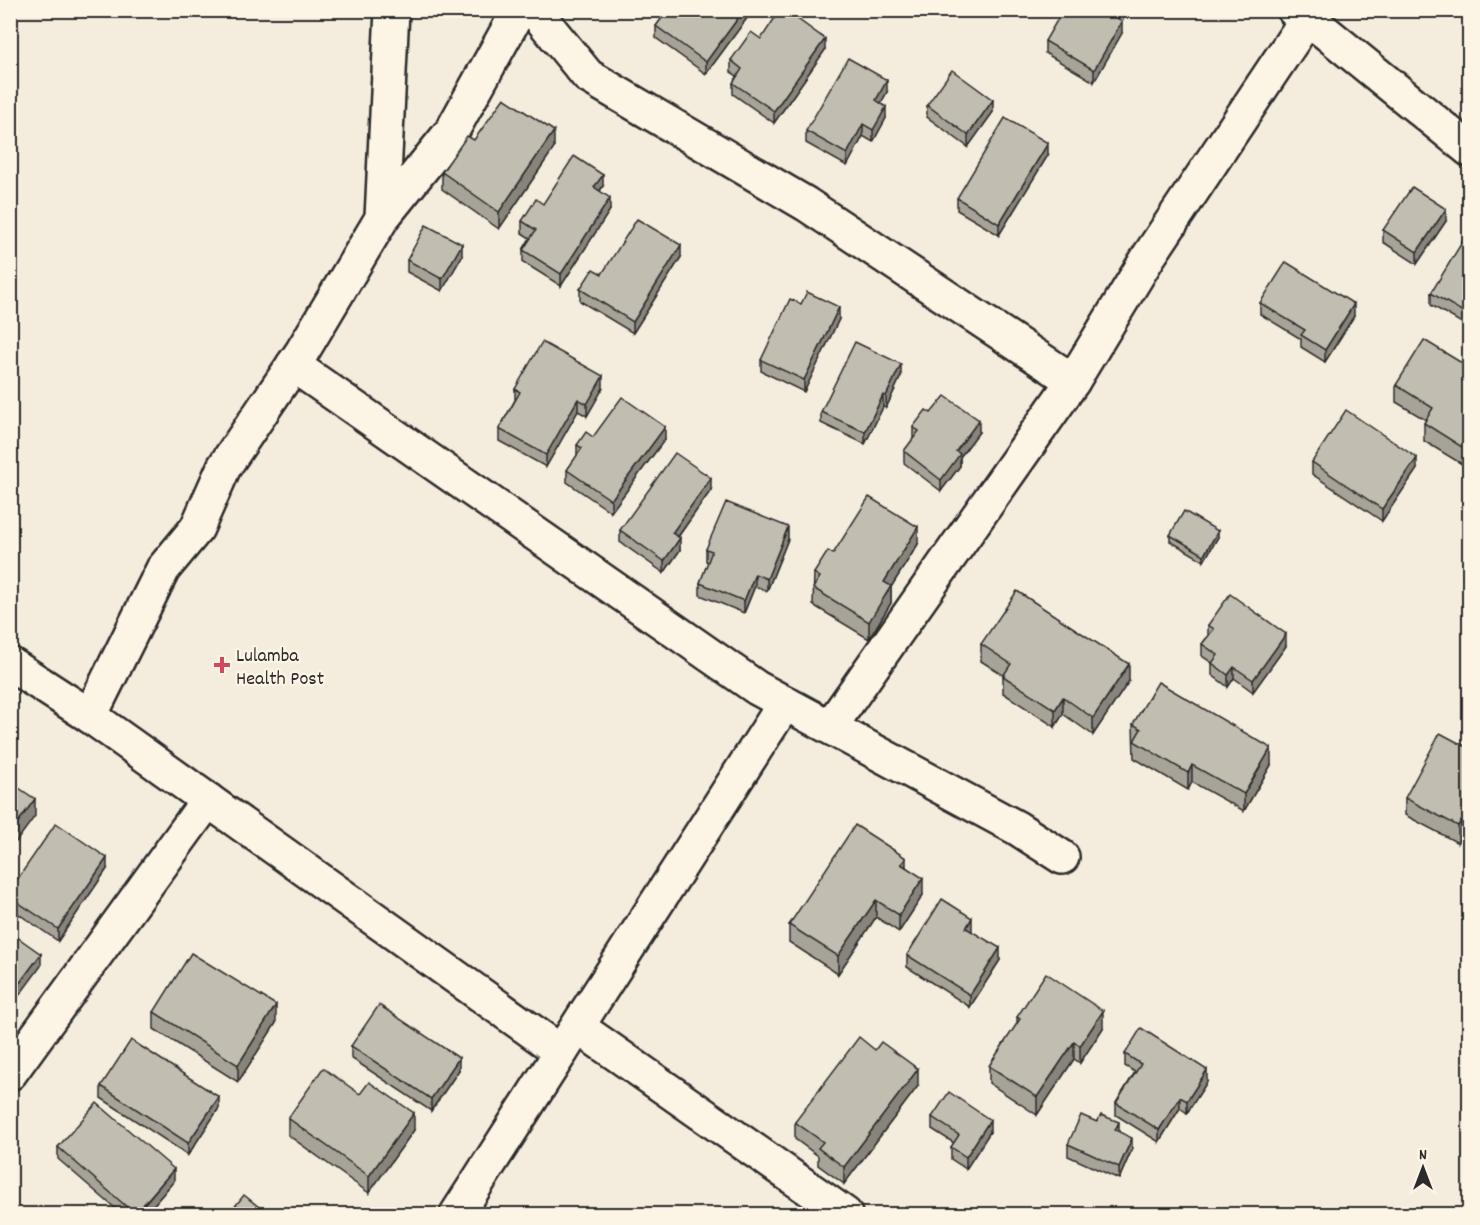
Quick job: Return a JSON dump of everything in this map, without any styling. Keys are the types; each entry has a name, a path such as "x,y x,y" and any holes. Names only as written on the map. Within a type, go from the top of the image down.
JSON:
{"street":[{"path":"382,218 392,10"},
{"path":"90,716 163,569 197,528 224,467 293,365 382,218 452,131 519,10"},
{"path":"534,10 588,76 806,204 1073,381"},
{"path":"830,727 1073,381 1149,256 1305,13 1470,150"},
{"path":"293,365 757,688 1017,828 1062,857"},
{"path":"10,664 90,716 208,800 570,1040 845,1215"},
{"path":"457,1215 785,703"},
{"path":"10,1073 208,800"}],"building":[{"path":"668,10 744,10 706,62 656,26"},
{"path":"780,10 785,10 825,39 774,111 733,83 742,69 731,60 751,32 761,39"},
{"path":"1063,10 1103,10 1122,21 1094,70 1045,41"},
{"path":"848,58 887,80 876,100 886,107 873,130 863,124 847,154 806,131"},
{"path":"952,70 993,100 968,135 927,105"},
{"path":"504,98 554,131 499,212 442,172 467,136 474,140"},
{"path":"1005,118 1048,143 999,224 957,198"},
{"path":"574,156 603,175 594,187 610,198 561,274 523,250 536,230 522,221 536,199 543,204"},
{"path":"1412,187 1446,209 1417,252 1383,230"},
{"path":"637,219 681,245 633,322 580,289 593,269 602,274"},
{"path":"426,225 462,244 442,279 407,260"},
{"path":"1464,239 1470,242 1470,316 1431,293"},
{"path":"1286,262 1354,304 1325,350 1301,335 1305,330 1260,303"},
{"path":"807,292 839,307 804,380 761,360 790,299 801,304"},
{"path":"1424,340 1470,368 1470,442 1465,449 1424,423 1433,408 1396,385"},
{"path":"542,342 603,376 587,404 578,399 546,455 499,429 520,392 515,389"},
{"path":"855,342 901,364 865,432 821,412"},
{"path":"945,396 979,420 956,451 960,454 941,480 904,451 919,431 913,427 926,410 931,413"},
{"path":"622,397 665,427 611,500 567,470 582,448 577,445 586,432 593,437"},
{"path":"1346,410 1417,458 1382,509 1312,462"},
{"path":"675,453 711,478 672,533 680,538 664,561 620,530"},
{"path":"869,497 918,527 884,582 891,586 869,622 813,588 820,577 814,573 828,551 833,554"},
{"path":"726,502 788,527 767,579 755,574 744,601 700,583 712,551 706,549"},
{"path":"1184,511 1218,531 1204,555 1170,535"},
{"path":"1017,591 1129,664 1093,718 1063,697 1055,710 1003,676 1011,664 981,644"},
{"path":"1230,594 1286,634 1253,680 1234,667 1228,675 1212,663 1218,655 1202,644 1214,629 1208,625"},
{"path":"1158,682 1271,748 1244,794 1192,765 1188,773 1134,741 1141,729 1133,724"},
{"path":"1440,733 1470,749 1470,826 1461,821 1458,826 1405,798"},
{"path":"10,782 35,799 10,833"},
{"path":"56,823 107,858 58,929 10,897 10,890"},
{"path":"855,825 906,858 901,864 923,878 899,915 876,900 838,956 789,925"},
{"path":"942,899 972,918 966,928 1000,948 970,995 907,955"},
{"path":"10,932 41,954 10,996"},
{"path":"191,953 276,1005 238,1065 154,1012"},
{"path":"1046,973 1103,1011 1080,1046 1074,1042 1037,1097 989,1066 1020,1019 1017,1017"},
{"path":"379,1005 459,1058 431,1099 351,1046"},
{"path":"1141,1028 1207,1070 1187,1101 1180,1097 1159,1130 1116,1103 1141,1064 1125,1054"},
{"path":"859,1037 875,1050 881,1042 918,1069 844,1167 818,1148 823,1142 795,1122"},
{"path":"131,1040 219,1097 188,1143 101,1086"},
{"path":"323,1068 360,1094 369,1082 414,1113 369,1176 288,1118"},
{"path":"949,1092 990,1120 966,1157 951,1147 959,1135 932,1117"},
{"path":"97,1103 174,1169 135,1214 58,1147"},
{"path":"1081,1115 1097,1122 1101,1115 1119,1122 1115,1130 1132,1138 1119,1167 1068,1144"},
{"path":"244,1195 269,1215 228,1215"}],"place":[{"name":"Lulamba Health Post","path":"222,665"}]}
